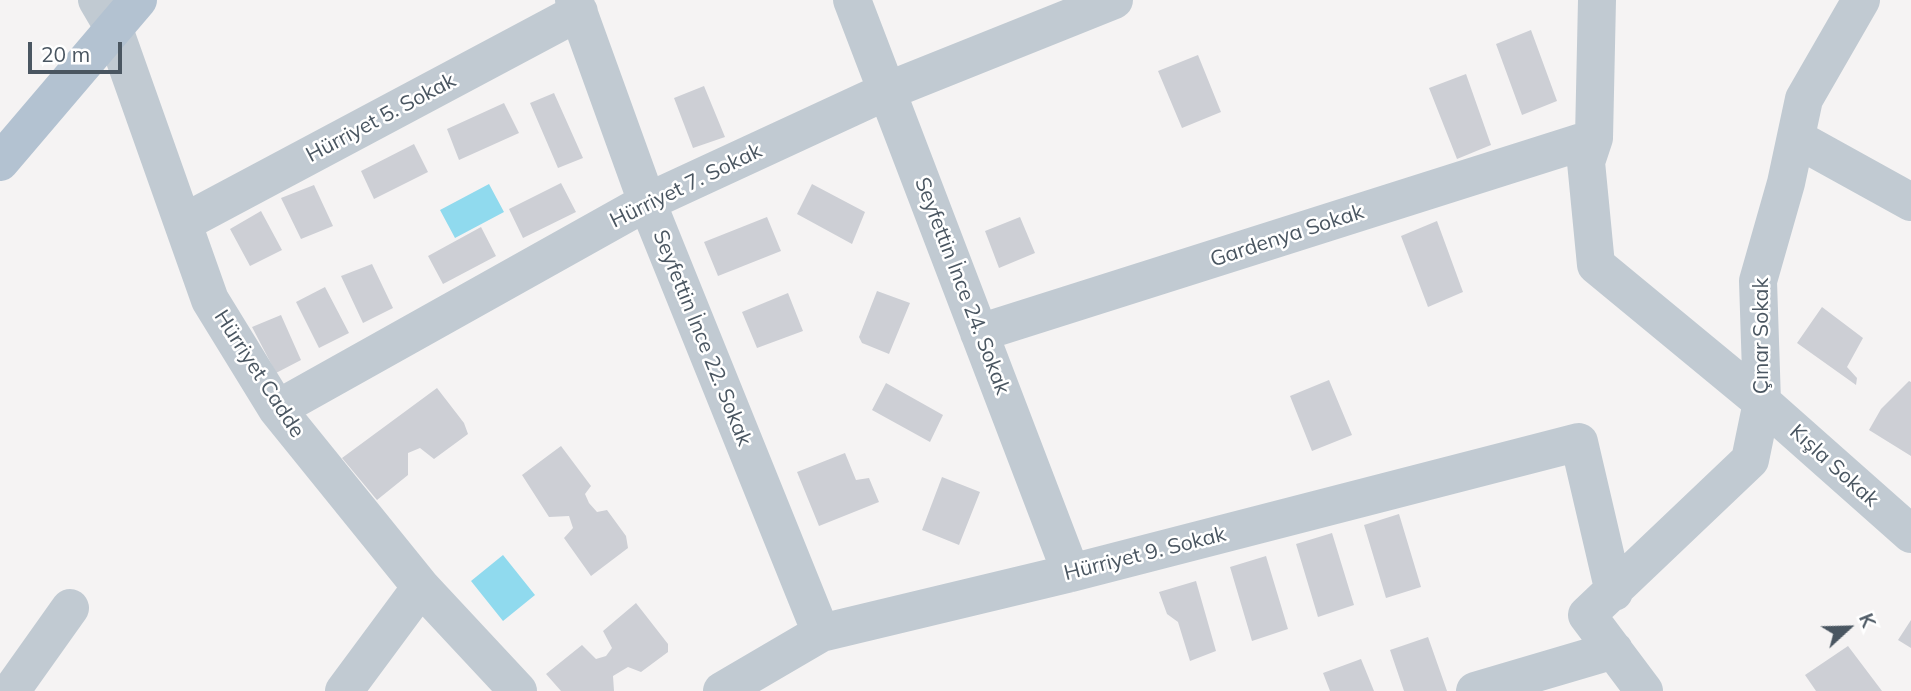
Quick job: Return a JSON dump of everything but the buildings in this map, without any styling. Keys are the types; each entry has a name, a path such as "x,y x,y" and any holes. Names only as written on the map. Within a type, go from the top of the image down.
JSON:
{"main road":[{"path":"0,162 105,14 138,0"}],"street":[{"name":"Seyfettin İnce 24. Sokak","path":"852,0 1071,573"},
{"name":"Hürriyet 7. Sokak","path":"277,409 647,202 887,91 1113,0"},
{"path":"1594,138 1597,0"},
{"name":"Çınar Sokak","path":"1614,650 1587,615 1750,460 1762,402 1758,281 1776,224 1804,99 1861,0"},
{"name":"Seyfettin İnce 22. Sokak","path":"576,6 647,202 821,634"},
{"name":"Hürriyet 5. Sokak","path":"183,223 576,6"},
{"name":"Hürriyet Cadde","path":"105,14 210,300 277,409 421,587 518,691"},
{"name":"Kışla Sokak","path":"1594,138 1586,162 1596,265 1762,402 1911,534"},
{"name":"Gardenya Sokak","path":"979,333 1594,138"},
{"path":"1797,139 1911,202"},
{"name":"Hürriyet 9. Sokak","path":"722,691 821,634 1071,573 1579,442 1614,592"},
{"path":"344,691 421,587"},
{"path":"11,691 70,608"},
{"path":"1475,691 1614,650 1644,691"}],"water":[{"path":"489,184 504,212 455,238 440,210"},
{"path":"503,555 535,595 503,621 471,581"}]}
